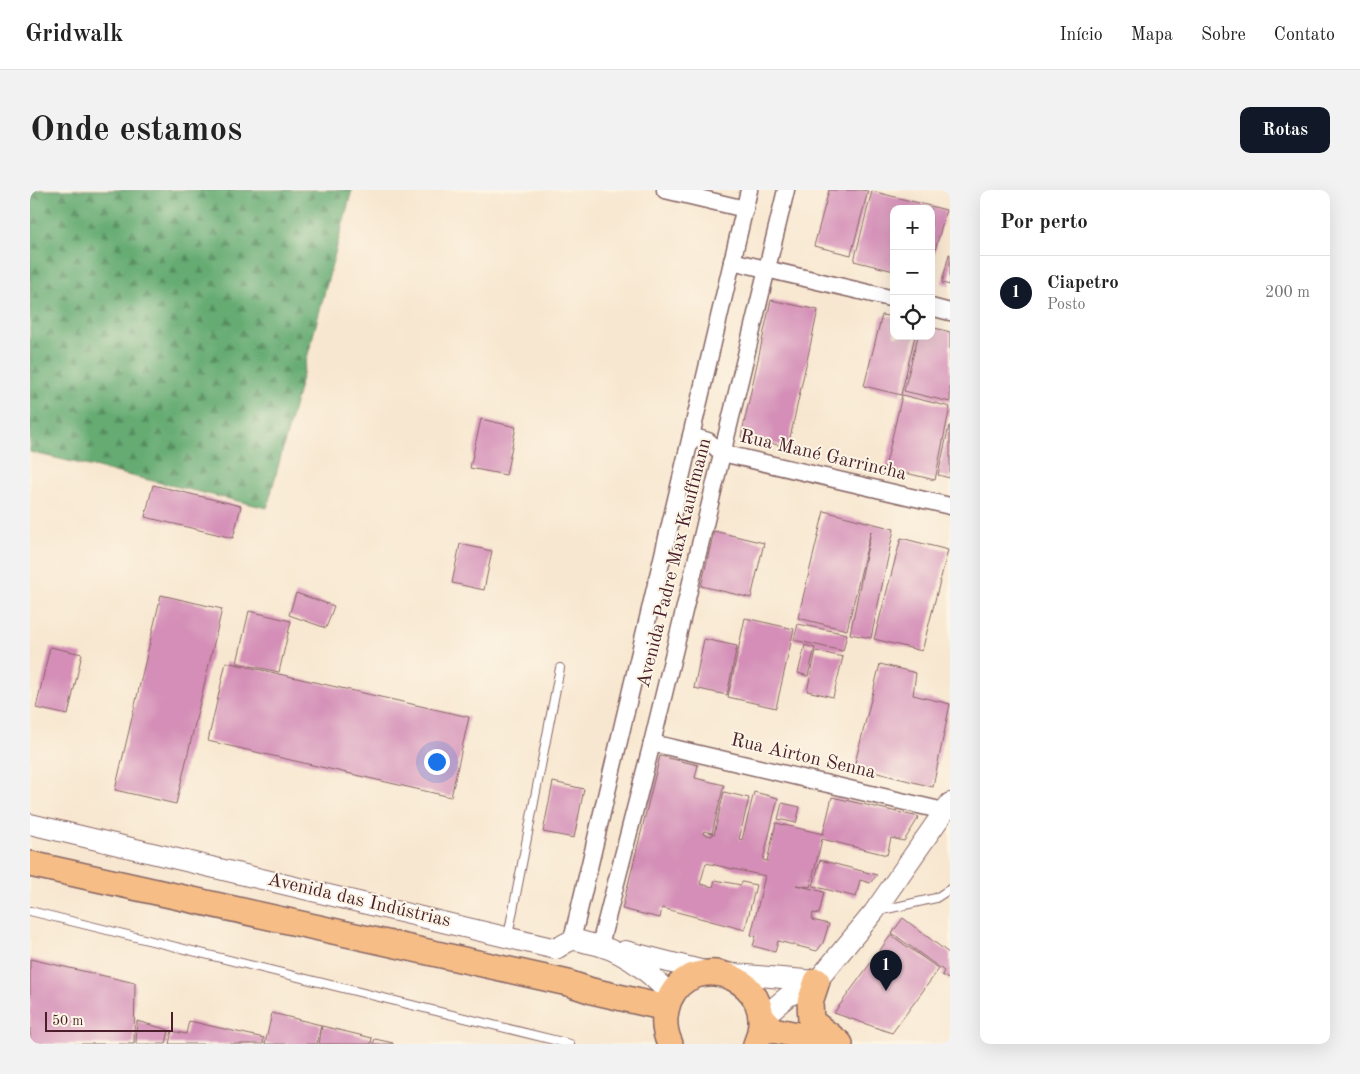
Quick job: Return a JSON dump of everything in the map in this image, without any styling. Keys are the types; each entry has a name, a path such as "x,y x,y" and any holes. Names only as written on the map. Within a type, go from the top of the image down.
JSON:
{"main road":[{"name":"Avenida das Indústrias","path":"30,864 568,983 592,991 668,1002"},
{"path":"668,1039 664,1021 668,1002 686,980 698,975 716,973 734,977 747,986 756,998 762,1018 760,1036 756,1044"},
{"path":"817,981 810,1002 811,1020 839,1044"},
{"name":"Avenida das Indústrias","path":"592,991 668,1039"},
{"path":"762,1018 766,1025 773,1030 839,1044"}],"street":[{"path":"665,190 745,209"},
{"name":"Avenida Padre Max Kauffmann","path":"572,940 749,190"},
{"name":"Avenida Padre Max Kauffmann","path":"604,946 786,190"},
{"path":"732,261 890,298"},
{"path":"935,308 950,312"},
{"name":"Rua Mané Garrincha","path":"691,436 708,441 722,453 950,506"},
{"name":"Rua Airton Senna","path":"652,743 947,807"},
{"path":"762,1018 787,997 817,981 874,912 947,807"},
{"name":"Avenida das Indústrias","path":"30,824 508,936 556,949 572,940 604,946 657,980 668,1002"},
{"path":"604,946 716,973 817,981"}],"lane":[{"path":"508,936 560,668"},
{"path":"874,912 936,898 950,889"},
{"path":"30,912 570,1044"}],"green space":[{"path":"30,190 352,190 267,508 30,452"}],"building":[{"path":"829,190 868,191 851,255 814,246"},
{"path":"872,191 927,205 890,205 890,270 854,261"},
{"path":"935,207 946,210 935,251"},
{"path":"950,254 950,285 942,283"},
{"path":"771,300 818,310 788,447 741,437"},
{"path":"882,315 890,316 890,340 914,340 901,395 864,386"},
{"path":"935,328 950,332 950,402 904,391 917,340 935,340"},
{"path":"902,395 950,407 935,480 885,468"},
{"path":"481,419 516,427 506,475 470,468"},
{"path":"950,426 950,478 938,475"},
{"path":"153,485 241,506 233,538 145,517"},
{"path":"824,511 894,529 871,638 850,634 871,531 847,630 798,618"},
{"path":"714,531 764,543 751,598 701,586"},
{"path":"901,538 948,550 922,651 874,639"},
{"path":"460,544 492,551 484,590 452,583"},
{"path":"296,593 334,606 326,628 289,615"},
{"path":"161,595 222,609 176,804 115,790"},
{"path":"249,611 291,621 279,672 237,663"},
{"path":"745,618 794,629 776,708 728,697"},
{"path":"798,624 847,634 843,651 794,640"},
{"path":"704,639 737,646 727,695 694,688"},
{"path":"805,645 815,648 808,676 798,673"},
{"path":"50,647 82,654 68,715 36,708"},
{"path":"816,651 843,657 833,697 807,691"},
{"path":"226,662 469,717 451,797 208,741"},
{"path":"880,664 916,673 913,695 950,704 933,787 854,767"},
{"path":"660,756 698,765 695,778 724,785 712,833 714,834 724,792 749,798 739,839 742,840 754,792 778,798 763,860 767,861 776,823 823,834 832,797 919,817 904,841 891,838 887,855 822,839 810,887 796,885 824,892 819,914 813,913 812,920 829,924 823,943 817,951 778,941 775,952 753,946 756,936 751,935 765,876 706,863 700,884 713,887 715,880 741,885 742,882 756,885 745,930 662,908 660,918 622,909","holes":["704,831 712,833 712,836 703,834"]},
{"path":"553,782 584,789 574,838 543,832"},
{"path":"782,803 800,807 796,823 778,819"},
{"path":"820,860 877,875 870,883 860,880 856,897 813,886"},
{"path":"903,918 950,954 950,980 942,975 944,971 892,933"},
{"path":"891,935 939,969 892,1033 834,1013"},
{"path":"30,959 135,983 134,1044 30,1044"},
{"path":"272,1013 321,1025 317,1044 265,1044"},
{"path":"137,1021 169,1030 166,1044 136,1044"},
{"path":"189,1021 264,1038 263,1044 169,1044 172,1031 186,1034"},
{"path":"322,1026 372,1038 371,1044 319,1044"},
{"path":"375,1039 393,1043 393,1044 373,1044"}],"place":[{"name":"Ciapetro","path":"886,991"}]}
